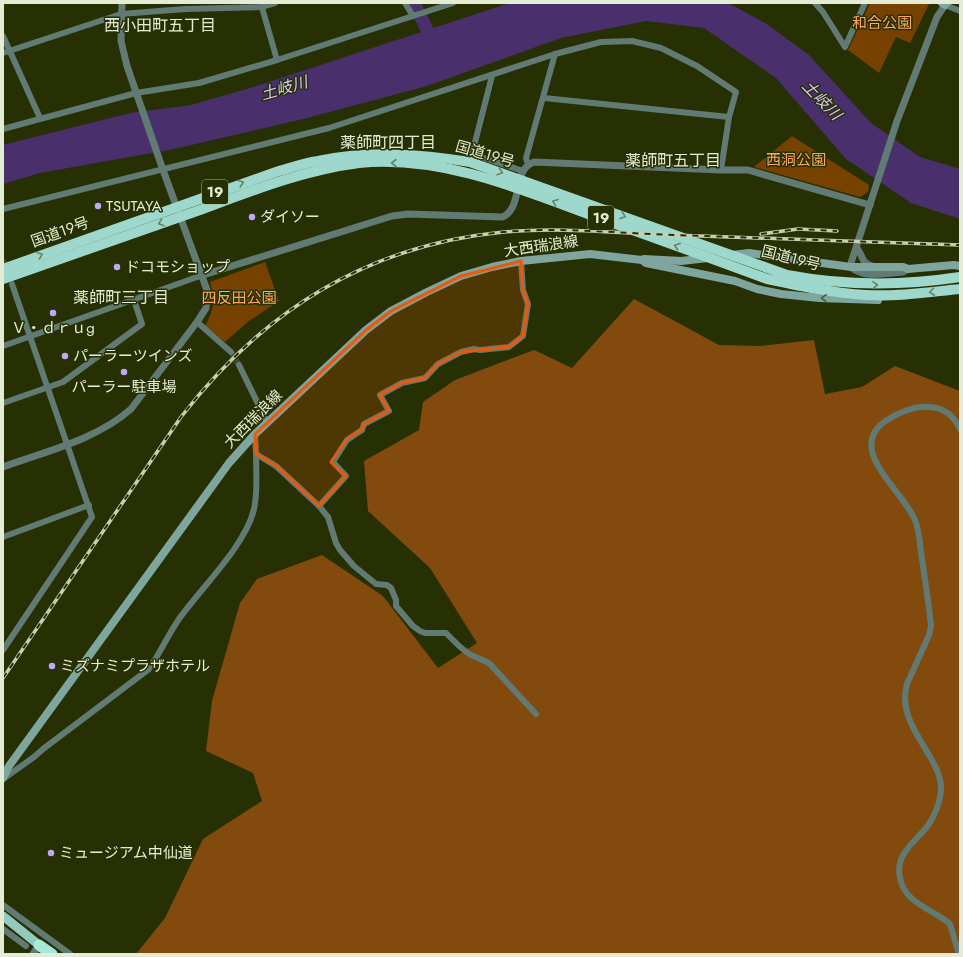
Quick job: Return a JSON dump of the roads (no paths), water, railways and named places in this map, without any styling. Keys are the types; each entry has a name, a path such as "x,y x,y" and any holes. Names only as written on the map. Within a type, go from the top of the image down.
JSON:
{"highway":[{"name":"国道19号","path":"3,268 176,206 276,172 318,160 365,154 405,154 434,161 484,177 806,288 845,293 904,295 960,289"},
{"name":"国道19号","path":"7,282 280,181 329,168 360,163 434,161"},
{"name":"国道19号","path":"767,274 864,285 896,284 960,277"},
{"path":"36,949 52,954"}],"main road":[{"path":"642,260 647,258 681,261 749,253 851,267 903,267 908,269 954,265 960,266"},
{"name":"大西瑞浪線","path":"3,778 9,766 177,532 229,463 255,434 366,330 391,311 427,292 461,276 492,267 521,261 590,254 642,260"},
{"path":"734,254 730,259 730,278 735,281"},
{"path":"642,260 646,263 735,281 757,289 819,298 859,300 889,299 904,295"},
{"path":"7,919 36,949"}],"street":[{"path":"3,467 68,443 102,429 118,420 131,409 197,322 206,308 208,301 207,290 200,276 137,96 120,41 122,3"},
{"path":"3,53 121,14 275,3"},
{"path":"405,3 413,16"},
{"path":"3,129 40,118 199,83 277,60 453,3"},
{"path":"815,3 823,12 844,47 865,3"},
{"path":"908,269 903,272 872,274 862,273 851,267 854,250 862,233 874,190 897,121 937,17 945,4 960,11"},
{"path":"261,5 277,60"},
{"path":"3,36 40,118"},
{"path":"3,210 329,128 492,76 555,54 601,42 632,41 661,48 697,66 736,92 721,170"},
{"path":"528,164 526,158 544,98 555,54"},
{"path":"492,76 472,154 523,171"},
{"path":"544,98 730,117"},
{"path":"3,346 200,276 392,216 408,214 503,217 513,209 523,171 528,164 534,162 748,170 870,205"},
{"path":"857,246 861,258 866,264 878,267"},
{"path":"319,506 346,476 346,474 334,462 347,440 362,430 364,424 388,411 380,395 402,383 425,378 438,364 467,349 509,347 523,336 528,304 523,290 521,261"},
{"path":"3,650 92,517 68,443 47,388 30,336 7,282"},
{"path":"3,403 63,382 142,324 134,300"},
{"path":"197,322 231,352"},
{"path":"239,364 268,422"},
{"path":"959,954 950,924 912,899 900,879 899,865 901,857 907,846 927,826 936,810 941,788 940,779 935,768 916,736 906,702 905,690 931,626 917,525 905,504 878,465 872,455 871,449 876,432 884,422 904,411 920,406 931,407 948,412 954,418 960,429"},
{"path":"3,778 34,757 43,748 148,669 159,655 178,621 241,538 251,519 254,508 256,454 255,434"},
{"path":"256,454 276,466 319,506 328,517 336,543 340,550 354,566 376,584 387,585 391,588 396,600 396,606 413,626 425,633 446,633 469,654 485,660 536,714"},
{"path":"3,537 89,505"},
{"path":"3,905 70,954"},
{"path":"3,929 26,946"}],"water":[{"name":"土岐川","path":"510,3 728,3 767,24 809,55 871,123 920,157 960,169 960,219 911,203 846,159 776,78 704,28 646,21 561,38 427,86 303,119 174,149 40,173 3,184 3,145 130,113 191,105 250,88"}],"waterway":[{"path":"414,3 434,44"}],"tunnel":[{"path":"3,260 7,271"},
{"path":"231,352 239,365"}],"railway":[{"path":"761,234 798,229 837,231"},
{"path":"3,678 181,417 213,379 247,345 284,315 323,289 364,268 408,251 454,239 504,232 546,230 960,245"}],"place":[{"name":"TSUTAYA","path":"98,206"},
{"name":"ダイソー","path":"252,217"},
{"name":"ドコモショップ","path":"117,267"},
{"name":"Ｖ・ｄｒｕg","path":"53,313"},
{"name":"パーラーツインズ","path":"65,356"},
{"name":"パーラー駐車場","path":"124,372"},
{"name":"ミズナミプラザホテル","path":"52,666"},
{"name":"ミュージアム中仙道","path":"51,853"}],"district":[{"name":"西小田町五丁目","path":"160,25"},
{"name":"薬師町四丁目","path":"388,142"},
{"name":"薬師町五丁目","path":"673,160"},
{"name":"薬師町三丁目","path":"121,297"}],"park label":[{"name":"和合公園","path":"882,23"},
{"name":"西洞公園","path":"796,160"},
{"name":"四反田公園","path":"239,298"}]}
